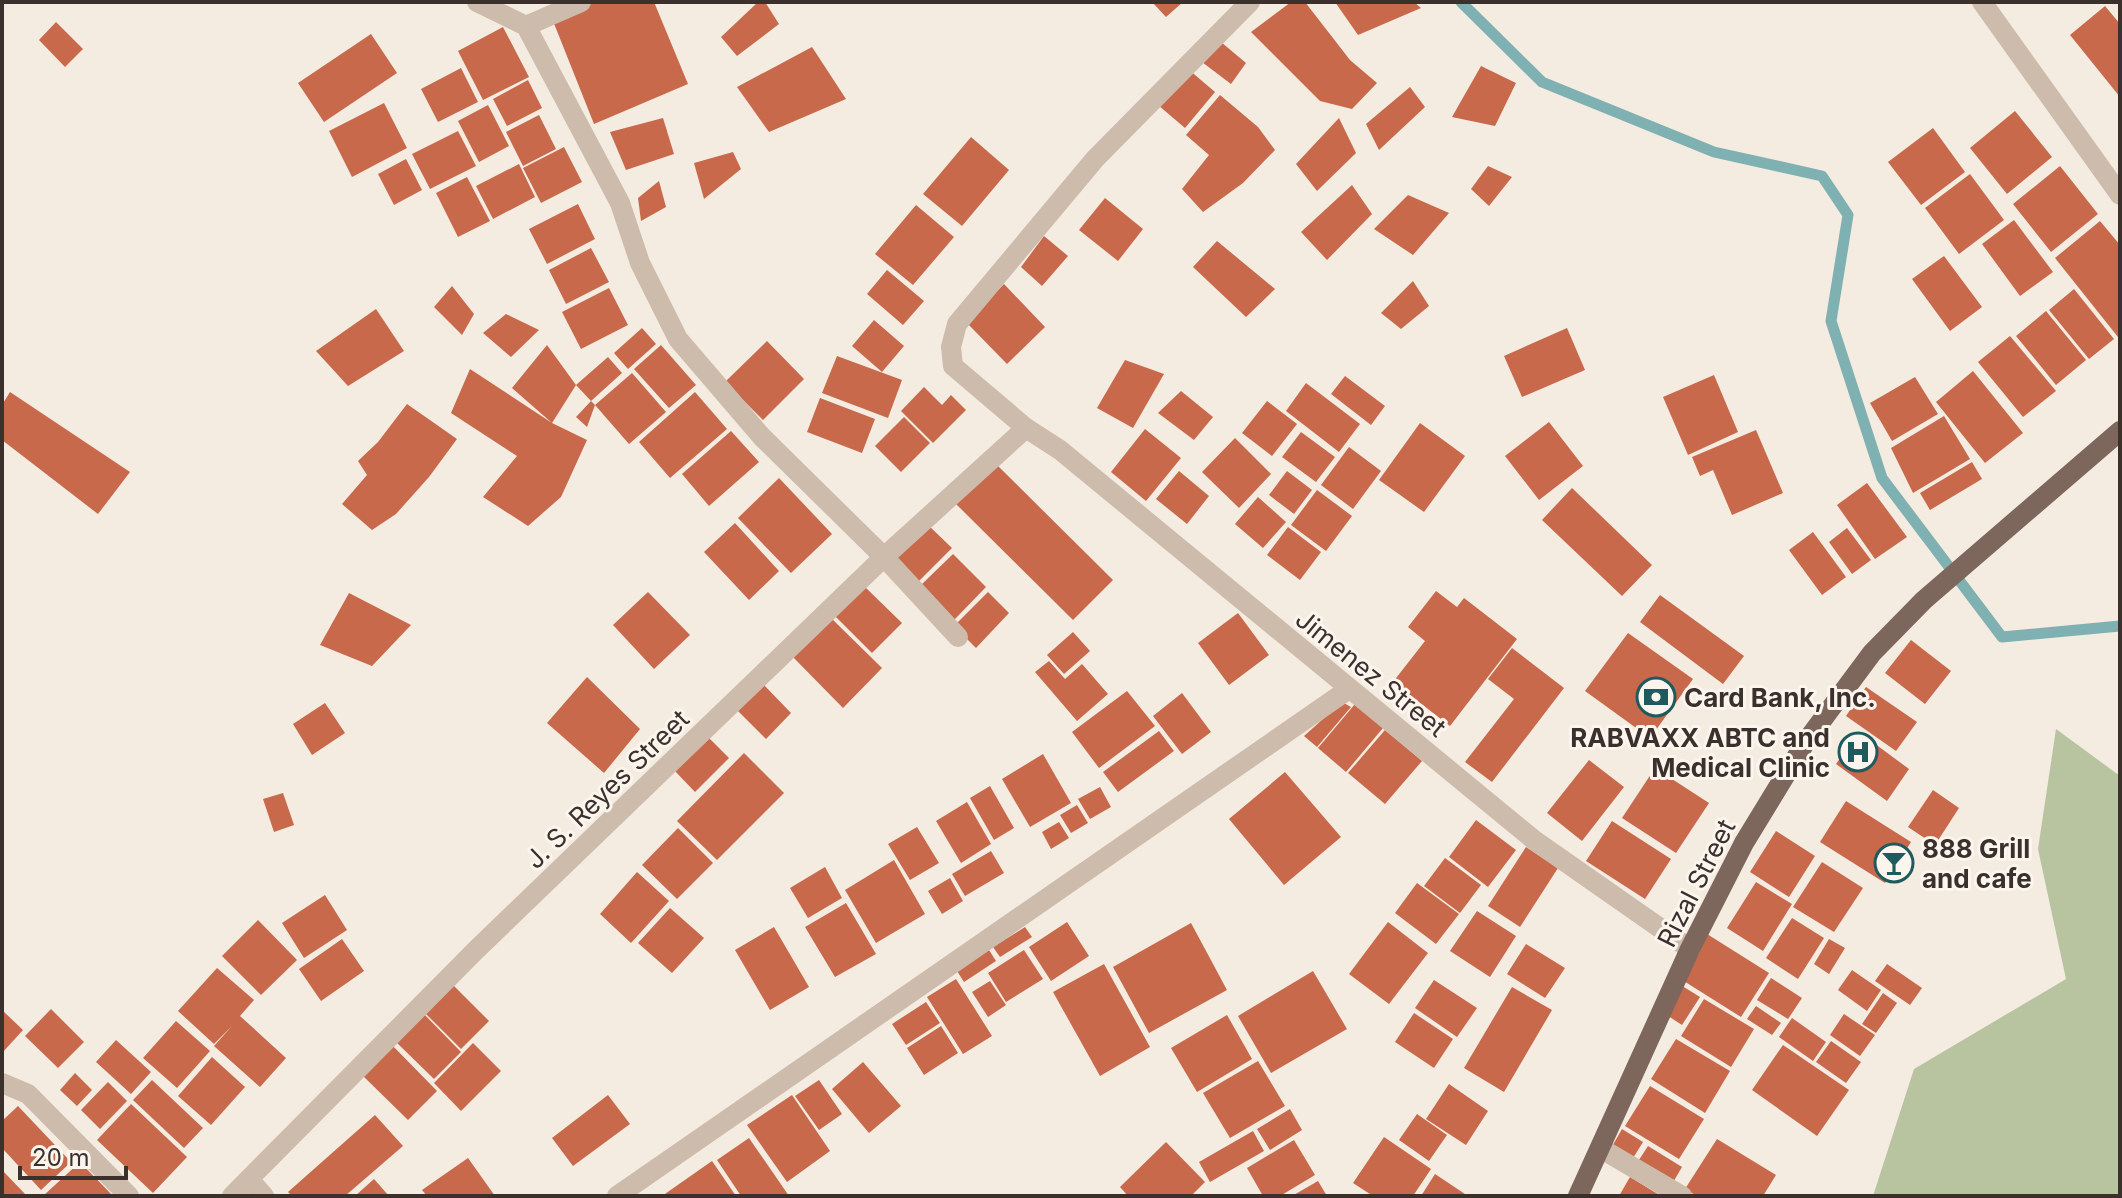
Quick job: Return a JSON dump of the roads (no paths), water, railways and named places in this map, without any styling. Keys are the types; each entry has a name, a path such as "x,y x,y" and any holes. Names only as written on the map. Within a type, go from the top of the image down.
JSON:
{"main road":[{"name":"Rizal Street","path":"1578,1196 1690,949 1744,843 1805,743 1872,653 1924,600 2120,431"}],"street":[{"path":"477,2 526,26 620,203 640,263 678,339 762,437 884,557 958,637"},
{"path":"526,26 581,2"},
{"name":"Jimenez Street","path":"1250,2 1095,159 957,324 951,347 953,366 1026,428 1060,450 1534,840 1690,949"},
{"path":"1982,2 2120,195"},
{"name":"J. S. Reyes Street","path":"232,1196 476,950 884,557 1026,428"},
{"path":"617,1196 1349,689"},
{"path":"2,1083 28,1094 129,1196"},
{"path":"1600,1148 1682,1196"},
{"path":"249,1179 264,1196"}],"waterway":[{"path":"1461,2 1542,82 1714,152 1822,176 1848,215 1831,321 1882,478 2002,637 2120,626"}],"place":[{"name":"Card Bank, Inc.","path":"1656,697"},
{"name":"RABVAXX ABTC and Medical Clinic","path":"1858,752"},
{"name":"888 Grill and cafe","path":"1894,863"}]}
